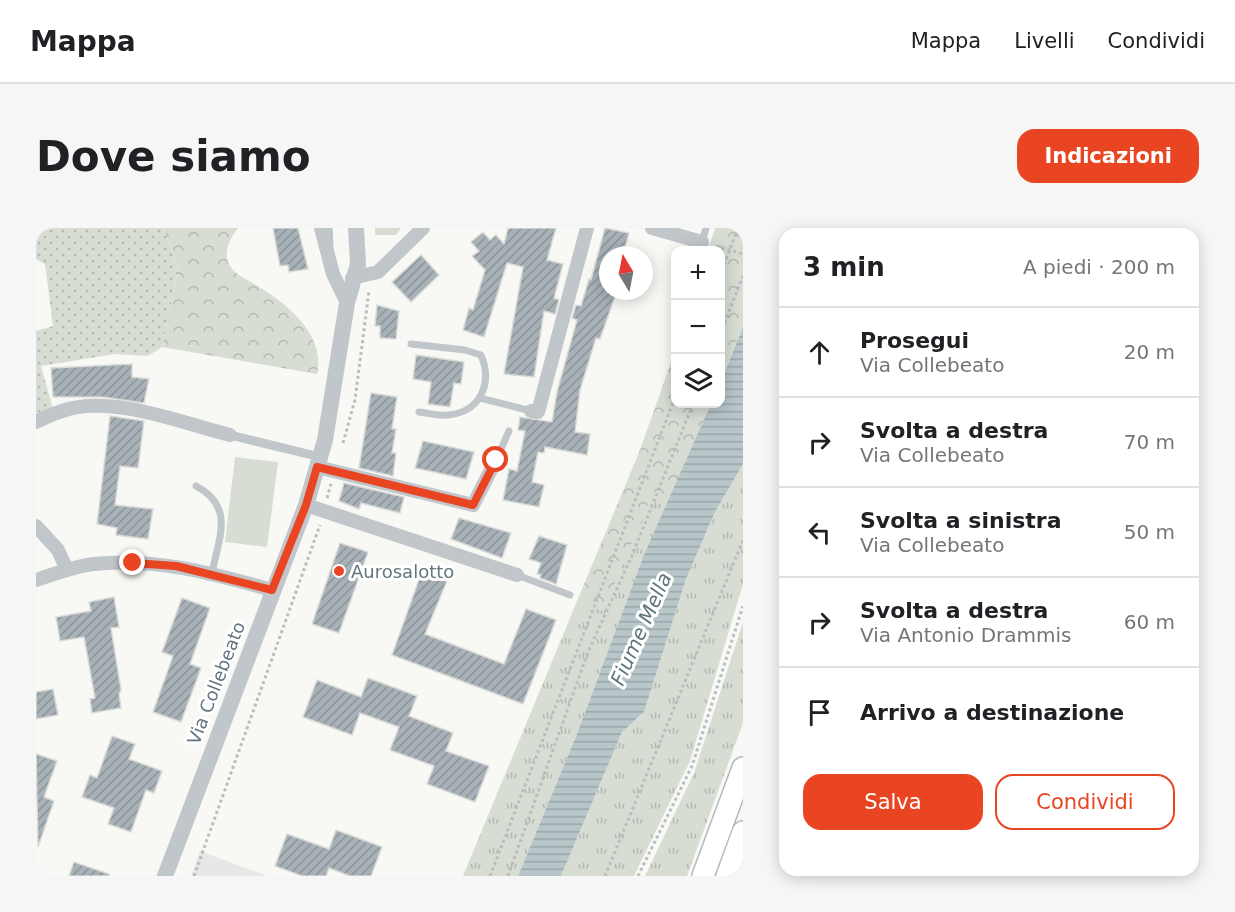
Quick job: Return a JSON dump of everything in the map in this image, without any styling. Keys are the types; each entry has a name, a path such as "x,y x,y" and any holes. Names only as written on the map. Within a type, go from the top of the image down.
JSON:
{"highway":[{"path":"703,876 743,768"},
{"path":"727,876 743,832"}],"street":[{"path":"321,228 333,273 347,303"},
{"path":"345,228 347,264 352,278 378,272 423,228"},
{"name":"Via Collebeato","path":"165,876 306,505 319,462 347,303 352,278 358,264 356,228"},
{"path":"531,411 538,412 587,228"},
{"path":"652,228 702,242"},
{"path":"36,422 63,410 99,405 128,409 230,435 473,505 496,460"},
{"path":"306,505 517,575"},
{"path":"36,526 58,550 67,570"},
{"path":"36,580 94,564 133,563 176,566 212,573 272,590"}],"lane":[{"path":"702,242 706,228"},
{"path":"411,344 465,350 481,356 484,363 486,388 478,402 461,412 447,416 419,412"},
{"path":"480,398 531,411"},
{"path":"496,460 509,431"},
{"path":"196,486 212,494 220,506 221,526 212,573"},
{"path":"517,575 570,595"}],"path":[{"path":"725,263 738,228"},
{"path":"730,250 743,254"},
{"path":"725,321 743,276"},
{"path":"490,876 671,405"},
{"path":"508,876 588,652 631,558 691,408"},
{"path":"605,876 743,540"},
{"path":"638,876 692,766 743,606"}],"shaded area":[{"path":"200,851 267,876 191,876"}],"green space":[{"path":"36,228 164,228 178,269 162,347 148,356 115,354 41,366 56,420 36,427 36,331 53,326 45,264 36,259"},
{"path":"164,228 238,228 227,251 230,266 238,274 268,292 301,321 310,333 315,346 318,359 317,374 162,347 178,269"},
{"path":"375,228 401,228 396,235 375,235"},
{"path":"715,228 743,228 743,327 725,372 725,246 709,246"},
{"path":"671,362 671,408 709,408 665,511 654,491 603,611 577,601 640,450"},
{"path":"235,457 278,462 267,547 225,542"},
{"path":"743,464 743,584 690,761 634,876 561,876 622,732 644,712 686,579 715,512"},
{"path":"654,490 665,511 643,557 577,734 518,876 463,876 577,601 603,610"},
{"path":"743,622 743,723 687,876 645,876 694,773"}],"water":[{"name":"Fiume Mella","path":"743,327 743,464 715,512 686,579 644,712 622,732 561,876 518,876 577,734 643,557 709,408 725,408 725,372"}],"building":[{"path":"273,228 298,228 308,269 289,272 288,265 280,266"},
{"path":"508,228 556,228 547,260 563,264 554,298 559,300 555,314 544,311 534,377 504,374 523,267 507,263 484,337 463,330 469,308 473,310 485,270 472,256 479,251 471,242 483,232 490,240 496,235 504,244"},
{"path":"605,228 629,233 625,246 600,246"},
{"path":"599,250 599,300 614,300 600,339 596,338 580,390 575,432 590,434 587,455 545,447 544,453 538,452 532,482 544,485 539,507 503,500 509,469 517,471 525,431 518,430 520,417 552,422 557,392 577,320 572,318 576,305 581,306 589,279 591,280"},
{"path":"421,255 439,275 411,302 392,282"},
{"path":"377,305 399,311 396,339 380,338 380,326 375,326"},
{"path":"416,355 464,362 461,384 454,383 450,407 428,404 431,382 413,379"},
{"path":"132,364 132,377 149,379 144,403 103,397 53,397 51,368"},
{"path":"371,393 397,397 392,429 396,429 392,453 396,453 393,476 359,468"},
{"path":"110,416 144,421 138,468 120,466 115,505 153,509 148,539 116,535 117,528 97,524"},
{"path":"423,441 474,452 466,479 415,468"},
{"path":"344,483 404,497 400,513 361,503 359,509 339,501"},
{"path":"459,518 511,533 502,558 451,539"},
{"path":"539,536 567,545 556,584 540,578 541,575 537,574 541,563 529,559"},
{"path":"340,543 368,552 339,633 312,624"},
{"path":"422,571 447,581 425,634 504,664 526,609 556,620 523,704 392,655"},
{"path":"114,597 119,627 111,628 121,690 119,694 121,708 92,713 90,699 95,698 84,637 60,641 56,617 91,611 89,602"},
{"path":"182,598 210,608 190,664 201,668 181,722 153,712 173,656 162,652"},
{"path":"368,678 417,696 409,716 453,733 446,751 489,766 475,802 427,784 434,766 390,750 399,727 360,713 352,735 303,717 317,680 361,697"},
{"path":"53,689 58,715 36,719 36,692"},
{"path":"112,736 135,744 129,759 162,771 154,793 146,790 131,832 108,824 114,808 82,797 90,775 97,778"},
{"path":"36,754 57,761 44,797 54,801 38,847"},
{"path":"336,830 382,847 371,876 350,876 329,868 326,876 302,876 275,866 287,834 329,849"},
{"path":"74,862 109,874 109,876 69,876"}],"waterway":[{"path":"330,228 331,244"}],"place":[{"name":"Aurosalotto","path":"339,571"}],"route":[{"path":"133,563 176,566 212,573 272,590 306,505 317,467 473,505 496,460"}]}
